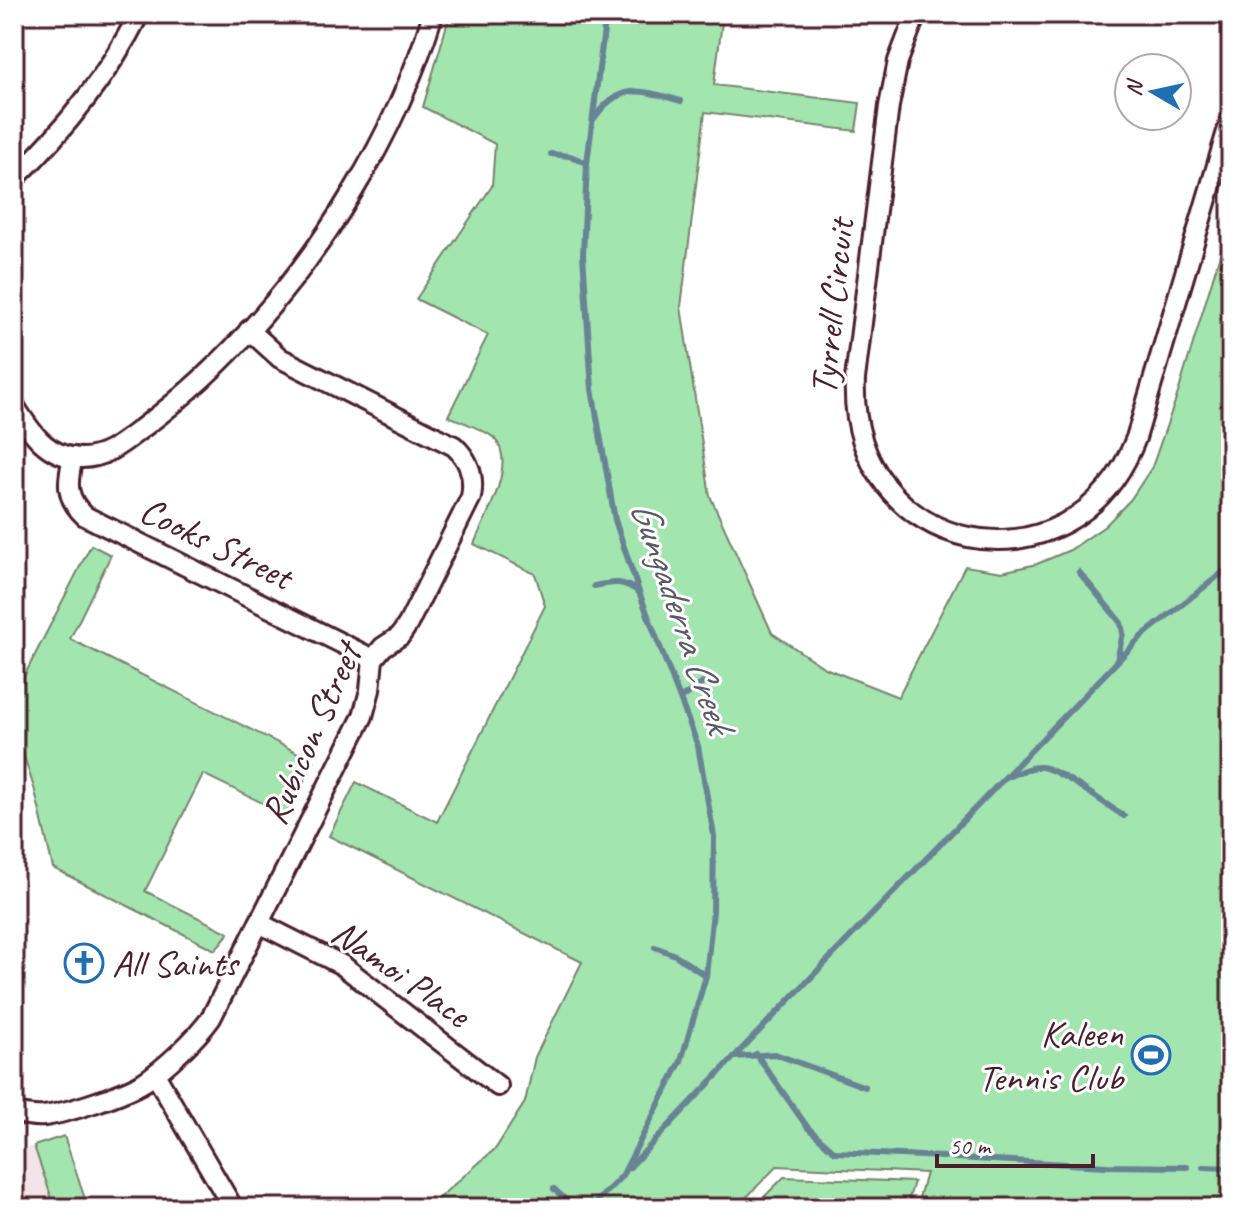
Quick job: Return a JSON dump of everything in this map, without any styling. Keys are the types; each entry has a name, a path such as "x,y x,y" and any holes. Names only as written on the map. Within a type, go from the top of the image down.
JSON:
{"street":[{"path":"14,179 65,127 88,97 110,66 139,14"},
{"path":"14,405 41,444 59,454 73,457 100,455 117,446 186,392 249,330 305,263 354,190 395,113 433,14"},
{"name":"Tyrrell Circuit","path":"916,14 898,61 889,106 855,379 856,416 865,452 890,491 925,521 960,535 996,540 1024,538 1050,530 1097,501 1120,472 1136,438 1231,118"},
{"name":"Rubicon Street","path":"14,1112 37,1117 121,1093 155,1074 211,1018 363,716 370,690 373,659 383,647 400,636 408,624 468,504 473,480 465,457 454,446 280,358 249,330"},
{"name":"Cooks Street","path":"73,457 68,477 70,491 75,505 85,516 373,659"},
{"name":"Namoi Place","path":"259,923 342,965 498,1086"},
{"path":"155,1074 233,1208"}],"shaded area":[{"path":"34,1146 55,1208 14,1208 14,1152"}],"green space":[{"path":"450,14 723,14 714,85 860,103 856,131 705,112 681,307 710,496 772,633 825,668 898,697 965,566 1002,572 1037,564 1070,550 1105,526 1131,499 1152,467 1228,228 1231,228 1231,1208 1022,1208 943,1203 941,1208 916,1208 926,1173 777,1166 736,1208 427,1208 496,1148 525,1102 535,1057 582,962 329,836 356,782 437,822 545,606 535,574 474,544 497,490 503,461 494,438 448,416 488,335 416,299 492,186 495,144 423,107"},
{"path":"91,545 111,555 70,639 314,761 287,815 203,774 145,891 229,933 215,950 53,868 35,791 14,725 14,696"},
{"path":"64,1136 88,1208 55,1208 34,1146"},
{"path":"784,1177 914,1182 906,1208 761,1208 757,1204"}],"waterway":[{"name":"Gungaderra Creek","path":"590,1208 622,1176 681,1061 706,976 713,911 714,836 698,746 615,520 592,389 583,255 587,163 606,14"},
{"path":"593,120 612,99 622,94 643,92 681,101"},
{"path":"551,154 570,156 587,163"},
{"path":"629,1168 1142,636 1231,566"},
{"path":"1079,572 1121,623 1123,633 1117,661"},
{"path":"594,586 618,583 639,592"},
{"path":"681,698 703,683"},
{"path":"1010,776 1033,767 1049,769 1124,816"},
{"path":"655,947 675,955 706,976"},
{"path":"756,1054 808,1128 835,1152 944,1157"},
{"path":"734,1057 775,1054 865,1087"},
{"path":"955,1158 1187,1167"},
{"path":"1203,1167 1231,1168"},
{"path":"554,1189 566,1200 569,1208"}],"place":[{"name":"All Saints","path":"84,963"},
{"name":"Kaleen Tennis Club","path":"1151,1055"}]}
